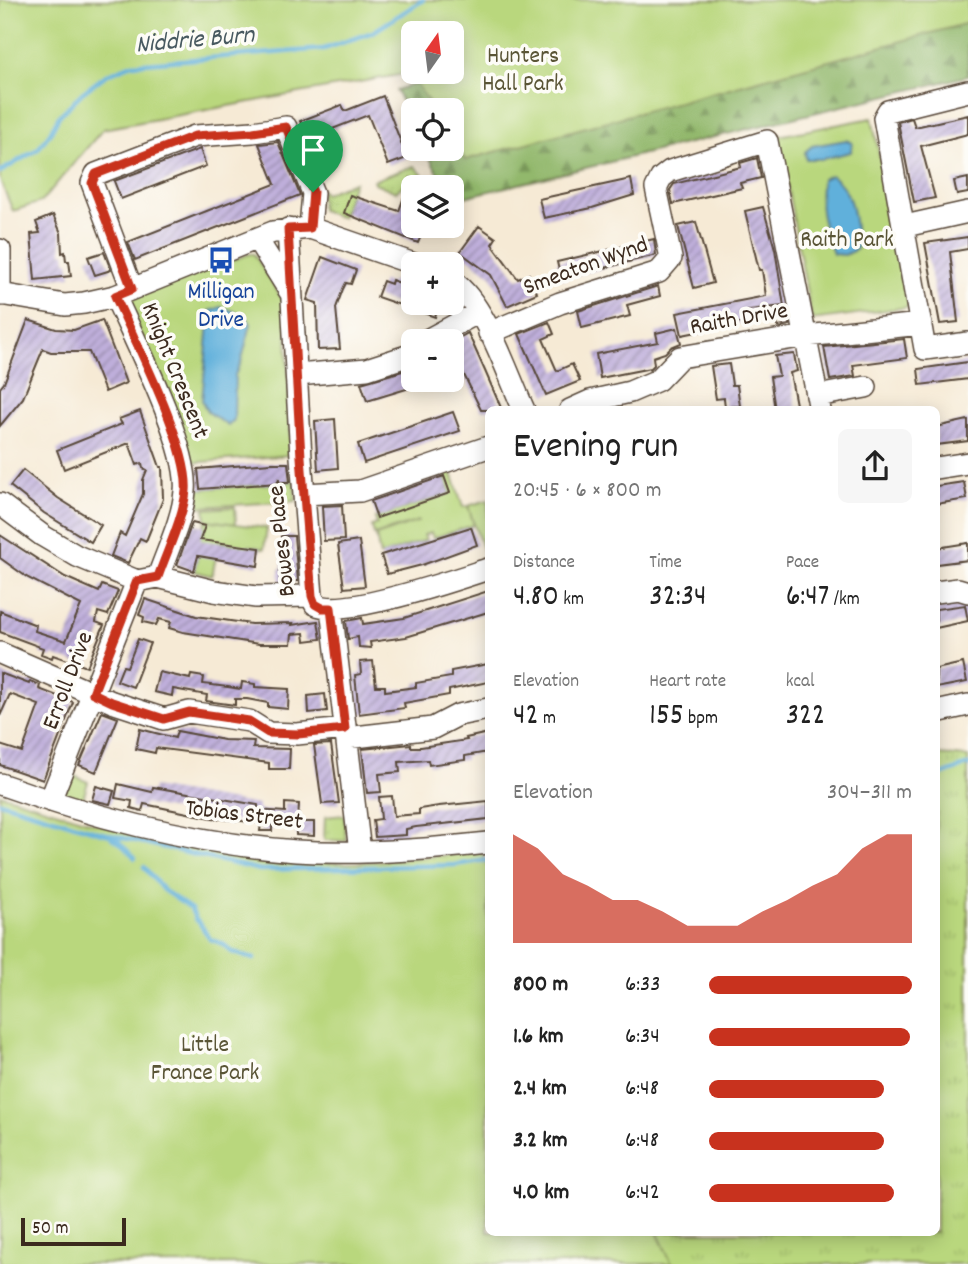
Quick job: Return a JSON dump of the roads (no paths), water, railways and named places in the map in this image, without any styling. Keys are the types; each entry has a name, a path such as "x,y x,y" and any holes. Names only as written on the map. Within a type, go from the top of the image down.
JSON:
{"street":[{"path":"968,91 888,111 884,117 925,349 968,343"},
{"name":"Knight Crescent","path":"147,579 182,507 186,481 180,453 123,292 92,183 96,174 195,136 286,127 313,192 299,228"},
{"name":"Smeaton Wynd","path":"489,333 560,303 659,272 671,258 656,188 661,177 670,171 767,141 806,335"},
{"path":"905,226 968,212"},
{"path":"0,250 0,295 65,305 85,303 123,292 273,232 299,228 401,260"},
{"name":"Bowes Place","path":"299,228 291,294 304,494 312,596 315,604 322,608 331,608 370,603 485,570"},
{"name":"Bowes Place","path":"257,239 291,294"},
{"path":"464,290 479,312 522,406"},
{"path":"447,329 479,312"},
{"name":"Raith Drive","path":"579,406 629,392 657,380 680,357 806,335 921,324"},
{"path":"806,335 819,403 866,387"},
{"path":"297,375 367,369 401,358"},
{"path":"304,494 360,491 485,448"},
{"path":"940,467 968,463"},
{"path":"0,504 43,536 77,556 147,579 256,597 312,596"},
{"name":"Erroll Drive","path":"50,800 93,693 147,579"},
{"path":"940,591 958,589 968,592"},
{"path":"331,608 360,852"},
{"path":"0,653 112,702 164,719 189,712 249,721 268,733 346,734 433,729 458,715 485,710"},
{"path":"940,711 964,706"},
{"name":"Tobias Street","path":"0,784 177,835 297,851 360,852 485,843"}],"water":[{"path":"846,140 852,143 851,152 822,159 806,159 805,152 812,146"},
{"path":"831,175 845,190 854,218 857,249 845,255 833,254 822,217 822,179"},
{"path":"221,307 245,315 251,324 241,363 235,375 234,420 228,426 207,411 202,401 210,311"}],"waterway":[{"name":"Niddrie Burn","path":"0,172 38,149 59,116 82,93 106,75 132,64 324,49 373,32 423,0"},
{"path":"940,776 968,765"},
{"path":"0,802 102,833 260,870 454,865 485,860"},
{"path":"112,838 135,858"},
{"path":"144,867 163,890 191,909 210,939 223,944 232,952 254,959"}],"place":[{"name":"Milligan Drive","path":"221,260"}],"park label":[{"name":"Hunters Hall Park","path":"523,71"},
{"name":"Raith Park","path":"847,241"},
{"name":"Little France Park","path":"205,1060"}]}
